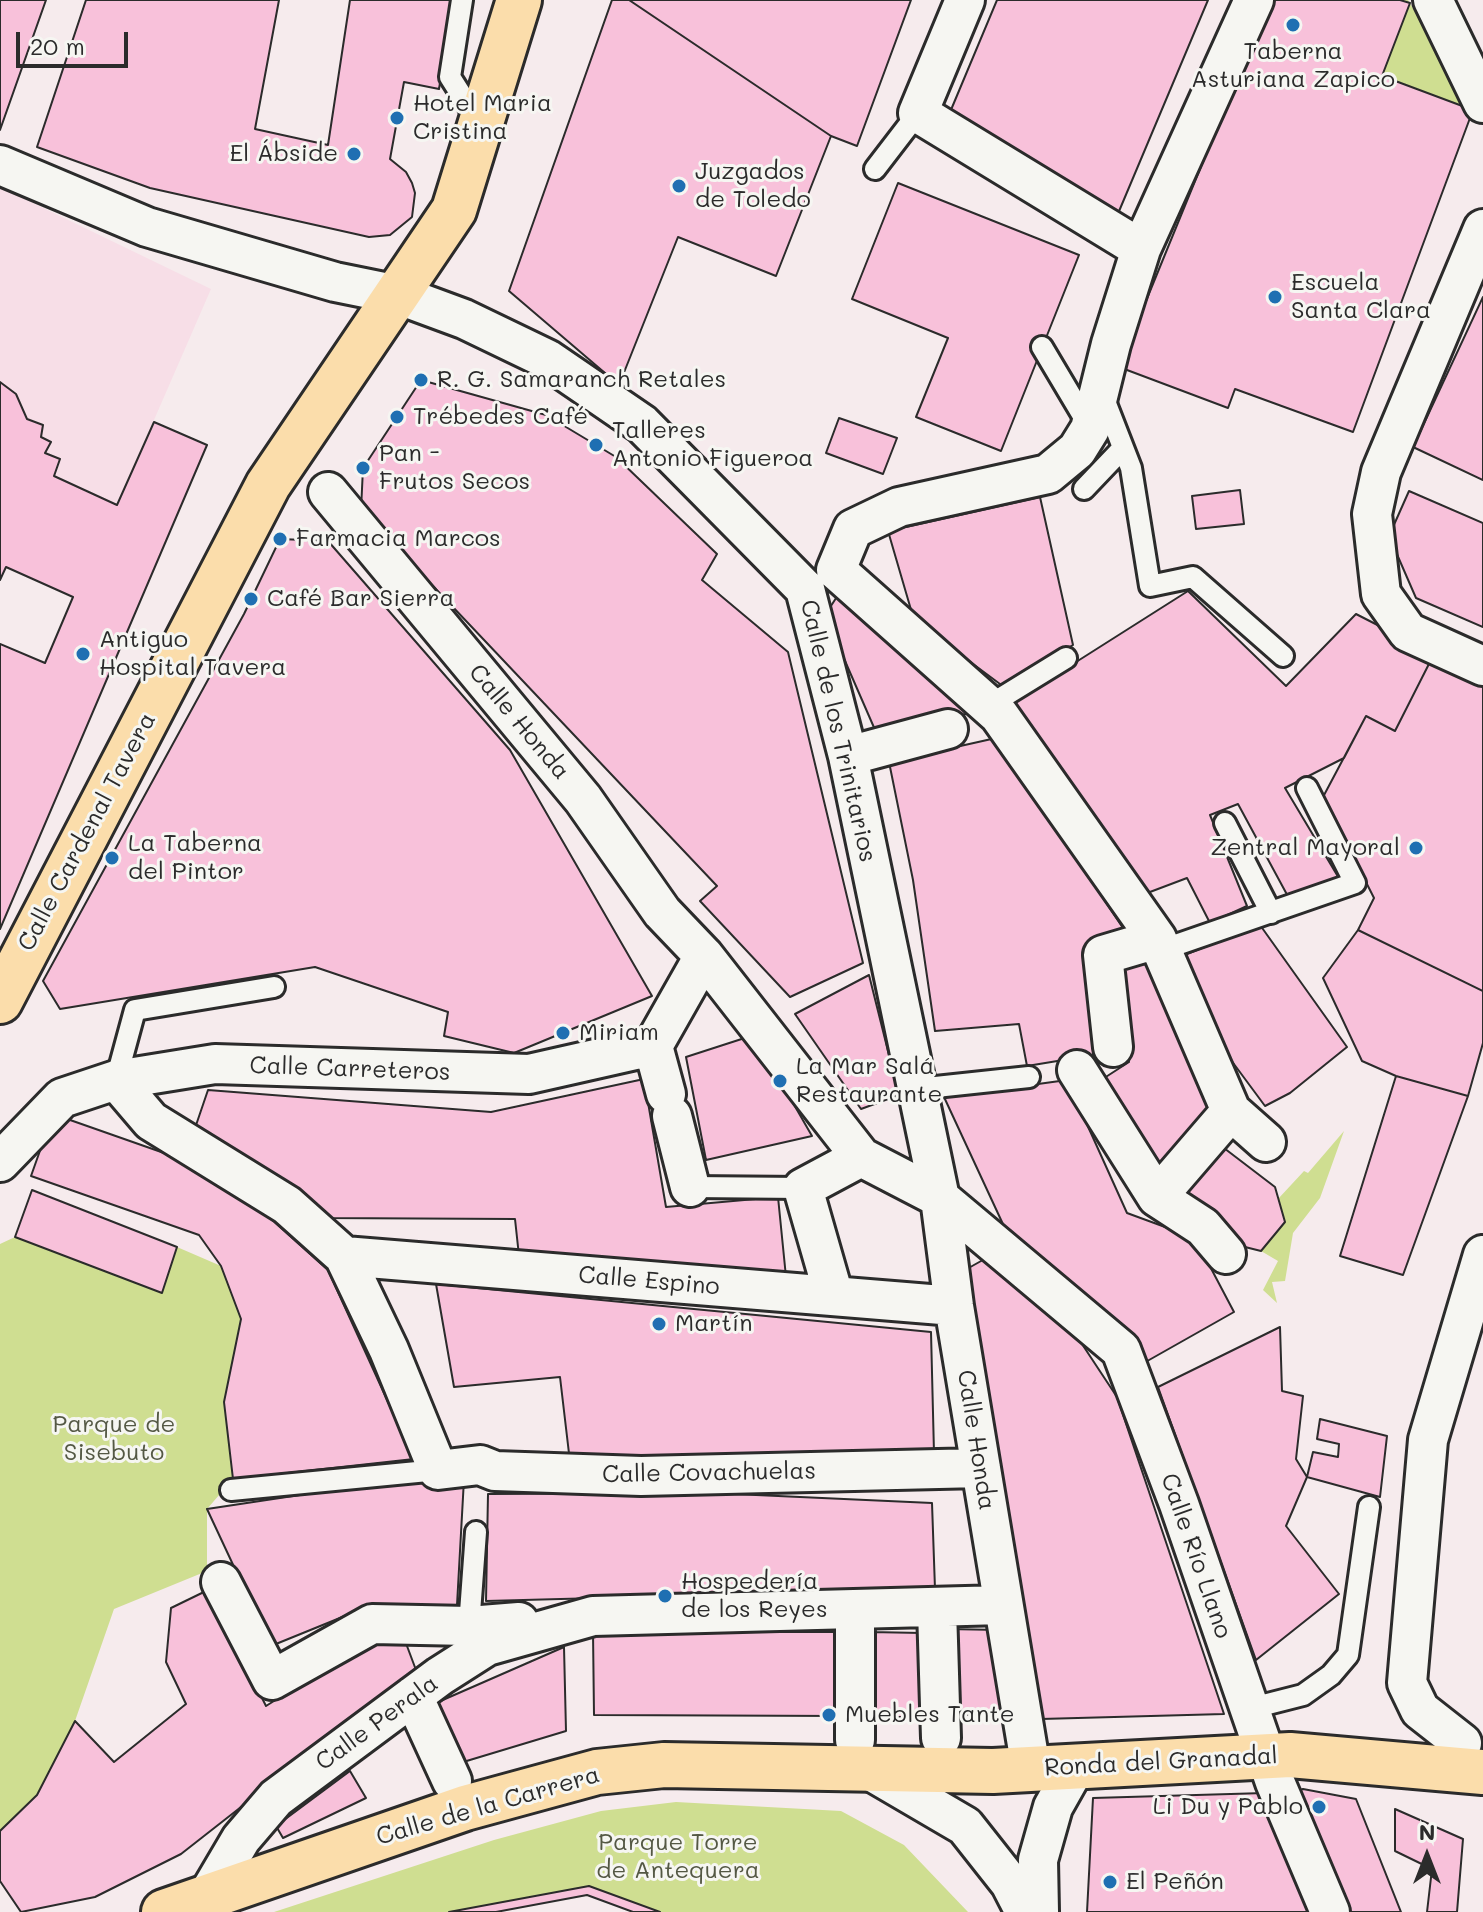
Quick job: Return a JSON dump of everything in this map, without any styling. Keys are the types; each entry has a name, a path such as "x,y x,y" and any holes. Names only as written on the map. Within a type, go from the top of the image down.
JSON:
{"main road":[{"name":"Calle Cardenal Tavera","path":"0,1001 268,485 454,210 519,0"},
{"name":"Ronda del Granadal","path":"1031,1769 1278,1755 1412,1737 1476,1753"},
{"name":"Calle de la Carrera","path":"164,1912 465,1808 597,1772 664,1765 863,1755 1031,1769"}],"street":[{"path":"965,0 918,113 1141,249"},
{"path":"1254,0 1141,249 1111,344 1090,429 1077,450 1048,474 899,507 853,529 821,580 999,715 1160,946 1231,1111 1266,1142"},
{"path":"1433,0 1483,103"},
{"name":"Calle de los Trinitarios","path":"0,165 147,227 335,282 399,295 464,319 547,359 642,424 821,580 848,756 940,1198"},
{"path":"1483,229 1381,472 1372,514 1381,594 1408,632 1483,666"},
{"name":"Calle Honda","path":"328,492 583,799 662,912 704,956 861,1157 940,1198 954,1306 1031,1769"},
{"path":"848,756 948,729"},
{"path":"1113,1047 1103,955 1160,946"},
{"path":"690,1187 653,1046 704,956"},
{"name":"Calle Carreteros","path":"0,1186 9,1153 62,1098 116,1080 215,1064 529,1074 653,1046"},
{"path":"1077,1070 1157,1197 1203,1227 1226,1254"},
{"path":"116,1080 151,1121 287,1205 344,1256 389,1350 438,1470"},
{"path":"1157,1197 1231,1111"},
{"path":"834,1296 803,1188 861,1157"},
{"name":"Calle Río Llano","path":"940,1198 1121,1350 1179,1504 1248,1709 1278,1755 1330,1912"},
{"path":"1476,1753 1420,1710 1407,1683 1428,1440 1483,1255"},
{"name":"Calle Espino","path":"344,1256 954,1306"},
{"name":"Calle Covachuelas","path":"438,1470 480,1465 495,1471 641,1476 981,1468"},
{"name":"Calle Perala","path":"221,1582 272,1680 372,1624 469,1626 593,1616 1003,1605"},
{"path":"937,1609 941,1738"},
{"path":"855,1610 863,1755"},
{"name":"Calle Perala","path":"208,1895 241,1839 276,1798 426,1686 487,1646 593,1616"},
{"path":"407,1625 452,1781"},
{"name":"Calle de la Carrera","path":"863,1755 965,1826 1010,1883 1025,1912"},
{"path":"1039,1912 1038,1860 1053,1807 1075,1768"}],"lane":[{"path":"462,0 450,77 480,125"},
{"path":"875,169 918,113"},
{"path":"1042,347 1090,429"},
{"path":"1101,393 1131,468 1150,586 1193,577 1283,656"},
{"path":"1084,489 1123,448"},
{"path":"988,706 1066,658"},
{"path":"1160,946 1173,946 1355,883 1307,788"},
{"path":"1225,823 1271,913"},
{"path":"116,1080 135,1010 274,987"},
{"path":"917,1089 1029,1077"},
{"path":"690,1187 803,1188"},
{"path":"231,1490 438,1470"},
{"path":"1248,1709 1303,1695 1331,1675 1348,1655 1369,1507"},
{"path":"469,1626 476,1532"}],"shaded area":[{"path":"0,187 211,289 117,505 54,476 60,460 45,453 50,442 41,437 43,425 27,419 16,395 0,382"}],"green space":[{"path":"1400,0 1408,0 1473,110 1382,76 1409,4"},
{"path":"1344,1131 1320,1198 1293,1233 1285,1281 1272,1282 1277,1303 1263,1290 1278,1261 1261,1251 1285,1222 1278,1199 1304,1171 1308,1173"},
{"name":"Parque de Sisebuto","path":"15,1237 162,1293 177,1247 221,1266 241,1319 224,1402 233,1479 207,1509 207,1571 114,1609 75,1721 37,1795 0,1831 0,1244"},
{"name":"Parque Torre de Antequera","path":"676,1802 841,1811 904,1845 968,1912 660,1912 589,1886 449,1912 274,1912 494,1840 601,1811"}],"building":[{"path":"0,0 46,0 0,130"},
{"path":"86,0 279,0 255,129 328,145 350,0 454,0 439,89 404,82 390,159 406,172 412,183 415,193 412,217 390,235 369,237 150,188 37,147"},
{"name":"Juzgados de Toledo","path":"612,0 629,0 831,136 776,276 678,237 619,385 509,291"},
{"path":"629,0 911,0 857,146 831,136"},
{"path":"997,0 1208,0 1117,216 948,117"},
{"path":"1269,0 1400,0 1410,3 1382,76 1473,110 1353,432 1235,389 1228,408 1119,367"},
{"path":"898,183 1079,255 1001,451 916,417 948,338 852,299"},
{"path":"1483,297 1483,480 1413,447"},
{"path":"421,380 546,415 616,457 717,554 702,580 788,652 863,963 790,997 700,901 717,886 361,510 363,468"},
{"name":"Antiguo Hospital Tavera","path":"0,382 16,394 27,419 43,425 41,437 51,442 45,453 60,459 54,476 117,505 154,422 207,445 0,929 0,644 45,663 73,597 6,567 0,580"},
{"path":"839,418 897,438 883,474 826,453"},
{"path":"1240,490 1244,524 1196,529 1192,496"},
{"path":"1409,491 1483,523 1483,627 1416,598 1389,536"},
{"path":"1040,497 1073,645 1004,687 914,620 888,531"},
{"path":"280,539 328,541 510,750 652,996 514,1053 444,1036 448,1012 315,967 60,1009 43,981 244,614"},
{"path":"842,589 976,711 879,739 825,615"},
{"path":"1188,591 1286,686 1356,614 1434,654 1395,731 1366,716 1344,758 1285,788 1340,880 1291,902 1238,804 1210,815 1247,906 1210,923 1187,878 1142,895 1013,702"},
{"name":"Zentral Mayoral","path":"1434,654 1483,680 1483,991 1358,930 1374,898 1323,797 1366,716 1395,731"},
{"path":"996,738 1129,937 1106,1053 1027,1066 1019,1024 935,1031 913,880 889,762"},
{"path":"1260,925 1347,1047 1290,1093 1265,1106 1208,1029 1182,956"},
{"path":"1358,930 1483,991 1483,1043 1468,1096 1396,1076 1362,1061 1323,978"},
{"path":"1147,962 1216,1114 1157,1176 1098,1082 1129,1062 1115,967"},
{"path":"869,975 899,1095 861,1109 795,1014"},
{"path":"754,1035 812,1136 706,1160 686,1057"},
{"path":"1396,1076 1468,1096 1403,1275 1340,1256"},
{"path":"644,1079 666,1207 778,1197 786,1277 519,1256 515,1219 321,1218 193,1134 208,1090 491,1112"},
{"path":"1067,1080 1127,1213 1195,1238 1234,1312 1142,1364 1008,1235 944,1097"},
{"path":"53,1114 184,1160 250,1200 328,1270 414,1459 233,1479 224,1402 241,1319 221,1266 199,1235 31,1176"},
{"path":"1220,1145 1275,1187 1285,1222 1261,1251 1241,1246 1179,1199"},
{"path":"32,1190 177,1247 162,1293 15,1237"},
{"path":"990,1256 1080,1341 1117,1397 1224,1714 1041,1719 965,1270"},
{"path":"436,1284 931,1332 934,1453 570,1462 560,1377 454,1387"},
{"path":"1280,1327 1282,1391 1303,1396 1296,1459 1307,1477 1286,1526 1339,1594 1256,1660 1158,1387"},
{"path":"1320,1419 1387,1436 1380,1497 1307,1477 1313,1452 1338,1457 1339,1444 1317,1439"},
{"path":"464,1479 457,1605 367,1607 271,1646 207,1509 333,1490"},
{"path":"712,1493 932,1503 935,1589 486,1601 488,1494"},
{"path":"208,1590 266,1706 374,1638 404,1638 416,1670 181,1854 95,1897 21,1912 0,1881 0,1831 37,1795 75,1721 114,1762 186,1704 166,1662 171,1608"},
{"path":"947,1629 1000,1630 1006,1714 953,1715"},
{"path":"593,1632 839,1632 841,1716 594,1715"},
{"path":"870,1632 922,1633 928,1717 875,1717"},
{"path":"564,1647 566,1731 450,1766 429,1706"},
{"path":"350,1771 366,1798 283,1838 276,1826"},
{"path":"1303,1789 1356,1799 1401,1912 1345,1912 1297,1791"},
{"path":"1265,1793 1313,1912 1087,1912 1093,1798"},
{"path":"1395,1809 1463,1839 1457,1912 1427,1912 1432,1869 1395,1851"},
{"path":"589,1886 660,1912 633,1912 587,1895 496,1912 449,1912"}],"place":[{"name":"Taberna Asturiana Zapico","path":"1293,25"},
{"name":"Hotel Maria Cristina","path":"397,118"},
{"name":"El Ábside","path":"354,154"},
{"name":"Juzgados de Toledo","path":"679,186"},
{"name":"Escuela Santa Clara","path":"1275,297"},
{"name":"R. G. Samaranch Retales","path":"421,380"},
{"name":"Trébedes Café","path":"397,417"},
{"name":"Talleres Antonio Figueroa","path":"596,445"},
{"name":"Pan - Frutos Secos","path":"363,468"},
{"name":"Farmacia Marcos","path":"280,539"},
{"name":"Café Bar Sierra","path":"251,599"},
{"name":"Antiguo Hospital Tavera","path":"83,654"},
{"name":"Zentral Mayoral","path":"1416,848"},
{"name":"La Taberna del Pintor","path":"112,858"},
{"name":"Miriam","path":"563,1033"},
{"name":"La Mar Salá Restaurante","path":"780,1081"},
{"name":"Martín","path":"659,1324"},
{"name":"Hospedería de los Reyes","path":"665,1596"},
{"name":"Muebles Tante","path":"829,1715"},
{"name":"Li Du y Pablo","path":"1319,1807"},
{"name":"El Peñón","path":"1110,1882"}]}
